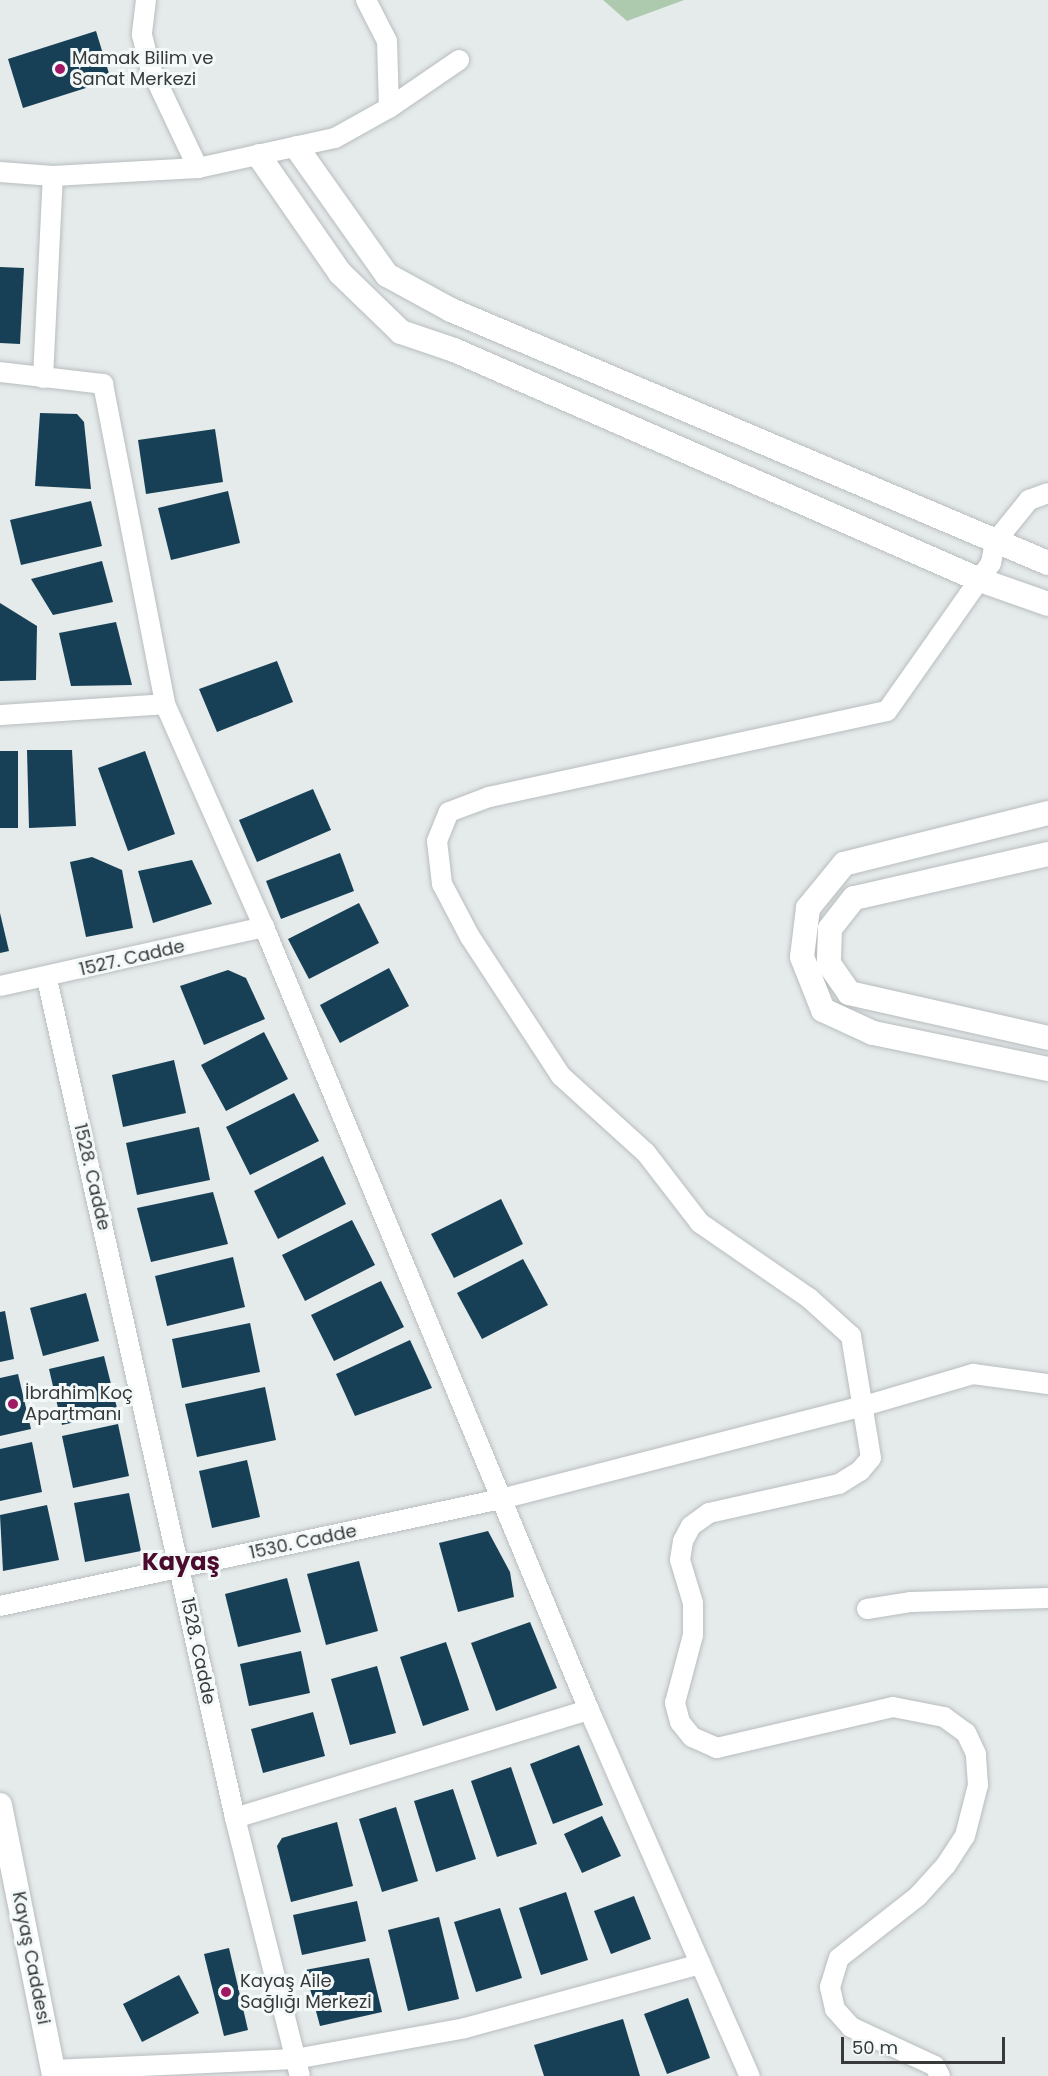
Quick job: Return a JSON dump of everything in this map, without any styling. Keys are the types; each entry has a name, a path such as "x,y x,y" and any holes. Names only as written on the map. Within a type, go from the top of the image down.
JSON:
{"street":[{"path":"146,0 142,35 150,67 198,168"},
{"path":"366,0 387,41 388,108"},
{"path":"0,172 53,176 198,168 297,148 335,138 388,108 459,60"},
{"path":"297,148 387,275 451,310 1048,563"},
{"path":"259,156 340,273 400,332 454,350 980,580 1048,604"},
{"path":"43,378 53,176"},
{"path":"0,372 103,384 165,704 264,927 589,1710 750,2076"},
{"path":"940,2076 935,2066 850,2027 835,2009 830,1986 839,1958 918,1896 946,1865 964,1836 978,1785 976,1754 966,1733 944,1717 893,1707 717,1748 692,1737 680,1722 675,1703 693,1635 693,1603 680,1560 686,1533 709,1514 850,1478 872,1458 851,1336 809,1298 700,1223 646,1153 561,1076 519,1016 464,926 442,884 437,841 449,812 489,797 887,711 991,563 995,542 1029,500 1048,493"},
{"path":"0,715 165,704"},
{"path":"1048,813 844,864 808,908 802,957 823,1010 873,1033 1048,1070"},
{"path":"1048,854 854,898 830,928 829,964 849,993 1048,1038"},
{"name":"1527. Cadde","path":"0,986 46,979 264,927"},
{"name":"1528. Cadde","path":"46,979 235,1818 298,2068"},
{"name":"1530. Cadde","path":"0,1606 501,1499 864,1406 973,1374 1048,1384"},
{"path":"867,1609 911,1602 1048,1598"},
{"path":"235,1818 589,1710"},
{"name":"Kayaş Caddesi","path":"0,1805 53,2073"},
{"path":"53,2073 298,2068 465,2028 700,1964"}],"green space":[{"path":"603,0 684,0 627,21"}],"building":[{"name":"Mamak Bilim ve Sanat Merkezi","path":"96,31 111,80 23,108 8,59"},
{"path":"0,267 24,268 20,344 0,343"},
{"path":"40,413 77,414 84,422 91,489 35,486"},
{"path":"215,429 223,482 146,494 138,440"},
{"path":"228,491 240,543 171,560 158,508"},
{"path":"91,501 102,546 21,565 10,520"},
{"path":"102,561 113,602 53,615 31,579"},
{"path":"0,603 37,626 36,680 0,681"},
{"path":"116,622 132,685 71,686 59,633"},
{"path":"277,661 293,702 217,732 199,689"},
{"path":"27,750 72,750 76,826 29,828"},
{"path":"0,751 18,751 18,828 0,828"},
{"path":"145,751 175,834 128,851 98,768"},
{"path":"313,789 331,830 257,862 239,820"},
{"path":"340,853 354,891 281,919 266,881"},
{"path":"92,857 122,870 133,928 86,937 70,862"},
{"path":"192,860 212,904 153,923 138,871"},
{"path":"359,903 379,943 309,979 288,939"},
{"path":"0,913 9,951 0,953"},
{"path":"389,968 409,1006 340,1043 320,1005"},
{"path":"228,970 246,978 265,1019 204,1045 180,986"},
{"path":"264,1032 288,1079 226,1111 201,1065"},
{"path":"174,1060 186,1113 123,1127 112,1075"},
{"path":"294,1093 319,1141 250,1175 226,1127"},
{"path":"199,1127 210,1180 137,1195 126,1143"},
{"path":"323,1156 346,1204 278,1239 254,1191"},
{"path":"213,1192 228,1244 151,1262 137,1208"},
{"path":"501,1199 523,1244 454,1278 431,1234"},
{"path":"352,1220 375,1265 305,1301 282,1255"},
{"path":"233,1257 245,1307 167,1326 155,1276"},
{"path":"523,1259 548,1305 482,1339 457,1293"},
{"path":"381,1281 404,1327 334,1361 311,1315"},
{"path":"86,1293 99,1341 43,1356 30,1308"},
{"path":"5,1311 14,1359 0,1362 0,1312"},
{"path":"250,1323 260,1372 182,1388 172,1339"},
{"path":"410,1340 432,1388 355,1416 336,1374"},
{"path":"104,1356 118,1412 62,1425 49,1369"},
{"name":"İbrahim Koç Apartmanı","path":"18,1374 31,1429 0,1436 0,1378"},
{"path":"265,1387 276,1440 197,1457 185,1404"},
{"path":"118,1424 129,1476 73,1488 62,1436"},
{"path":"32,1442 42,1492 0,1501 0,1449"},
{"path":"247,1460 260,1517 212,1528 199,1471"},
{"path":"129,1493 141,1551 85,1562 74,1503"},
{"path":"47,1505 59,1560 3,1571 0,1515"},
{"path":"488,1531 510,1572 514,1597 458,1612 439,1543"},
{"path":"359,1561 378,1631 326,1645 307,1574"},
{"path":"287,1578 301,1632 238,1647 225,1594"},
{"path":"530,1622 557,1688 496,1711 471,1643"},
{"path":"446,1642 469,1710 423,1726 400,1657"},
{"path":"301,1651 310,1693 249,1706 240,1664"},
{"path":"377,1666 396,1733 350,1745 331,1679"},
{"path":"313,1712 325,1756 263,1773 251,1729"},
{"path":"579,1745 603,1805 553,1824 530,1764"},
{"path":"511,1767 537,1844 497,1857 471,1781"},
{"path":"453,1789 476,1859 436,1872 414,1801"},
{"path":"396,1807 418,1881 382,1892 359,1819"},
{"path":"602,1816 621,1856 582,1873 564,1834"},
{"path":"337,1822 353,1886 291,1902 277,1846 282,1838"},
{"path":"566,1892 588,1960 541,1975 519,1908"},
{"path":"634,1896 651,1939 611,1954 594,1911"},
{"path":"357,1901 366,1941 302,1955 293,1915"},
{"path":"500,1908 522,1978 476,1992 454,1922"},
{"path":"439,1917 459,1999 408,2011 388,1930"},
{"name":"Kayaş Aile Sağlığı Merkezi","path":"229,1948 248,2030 224,2036 204,1954"},
{"path":"369,1958 382,2012 320,2026 305,1970"},
{"path":"179,1975 199,2013 142,2042 123,2004"},
{"path":"688,1998 710,2058 667,2074 644,2014"},
{"path":"623,2019 640,2076 544,2076 534,2045"}],"place":[{"name":"Mamak Bilim ve Sanat Merkezi","path":"60,69"},
{"name":"İbrahim Koç Apartmanı","path":"13,1404"},
{"name":"Kayaş Aile Sağlığı Merkezi","path":"226,1992"}],"district":[{"name":"Kayaş","path":"181,1562"}]}
